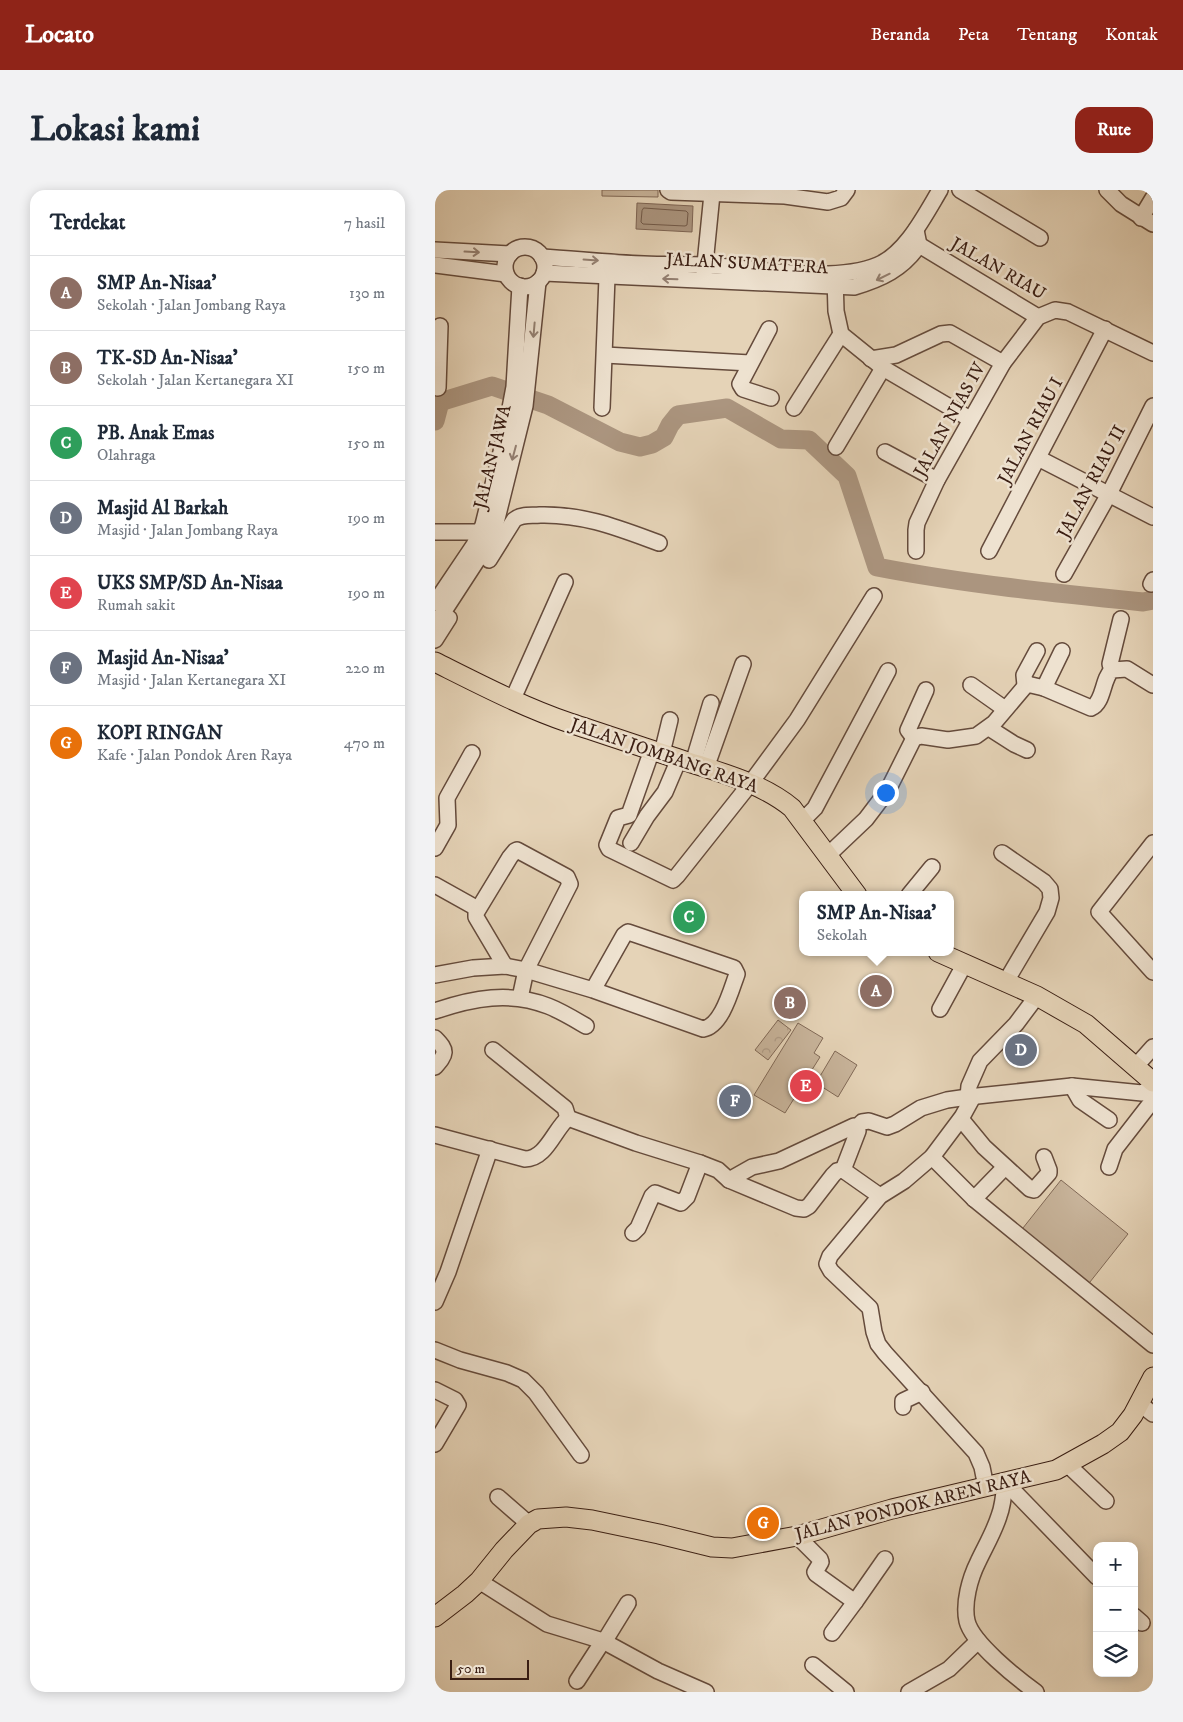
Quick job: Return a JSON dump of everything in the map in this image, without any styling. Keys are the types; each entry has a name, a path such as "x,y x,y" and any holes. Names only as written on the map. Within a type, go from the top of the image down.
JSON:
{"main road":[{"name":"JALAN JOMBANG RAYA","path":"435,662 512,701 567,722 750,784 780,798 792,808 854,891"},
{"path":"947,956 1037,996 1086,1024 1153,1082"},
{"name":"JALAN PONDOK AREN RAYA","path":"529,1524 539,1519 566,1517 616,1524 712,1547 732,1548 797,1536 892,1509 1056,1470 1103,1444 1146,1409 1153,1377"},
{"path":"436,1615 465,1594 479,1581 504,1550 529,1524"}],"street":[{"name":"JALAN SUMATERA","path":"541,278 791,272 835,280 880,264 914,238 940,190"},
{"path":"960,190 1040,238"},
{"path":"1107,190 1121,204 1147,221 1153,198"},
{"path":"669,191 713,194 739,192 786,193 828,202 842,195"},
{"path":"704,273 713,194"},
{"name":"JALAN RIAU","path":"914,238 1038,317 1051,311 1060,310 1068,312 1153,353"},
{"path":"524,247 535,249 543,257 545,268 541,278 530,286 520,286 511,282 506,274 505,264 510,254 514,250 524,247"},
{"path":"435,250 510,254"},
{"name":"JALAN SUMATERA","path":"543,257 644,264 704,273"},
{"path":"435,265 506,274"},
{"path":"602,408 607,277"},
{"name":"JALAN JAWA","path":"435,625 489,542 487,532 501,452 517,410 541,278"},
{"path":"835,280 836,311 841,334 877,363 970,419"},
{"name":"JALAN JAWA","path":"520,286 521,389"},
{"name":"JALAN NIAS IV","path":"916,551 917,523 937,480 1003,363 1038,317"},
{"path":"438,388 438,350 441,326"},
{"path":"769,329 750,363 741,386 743,389 771,398"},
{"name":"JALAN RIAU I","path":"989,551 1105,329"},
{"path":"836,447 877,363 941,334 950,333 1003,363"},
{"path":"794,408 841,334"},
{"path":"605,355 750,363"},
{"name":"JALAN RIAU II","path":"1064,574 1109,494 1153,406"},
{"path":"885,452 937,480"},
{"path":"1038,458 1153,517"},
{"path":"435,640 514,520 520,516 557,515 581,517 607,523 659,543"},
{"path":"435,532 487,532"},
{"name":"JALAN JAWA","path":"435,603 474,545 487,532"},
{"path":"512,701 565,582"},
{"path":"743,664 678,759 635,799 629,815 619,817 607,847 673,880 750,784 797,720 874,596"},
{"path":"1112,670 1110,664 1121,619"},
{"path":"1044,688 1062,651"},
{"path":"1025,685 1023,675 1037,652"},
{"path":"827,856 865,819 888,790 914,738 921,736 948,740 976,736 989,728 1025,685 1031,684 1044,688 1094,708 1108,674 1112,670 1127,669 1153,685"},
{"path":"802,821 815,808 887,672"},
{"path":"971,685 1005,709"},
{"path":"914,738 908,730 926,690"},
{"path":"631,843 665,792 678,759 711,703"},
{"path":"670,720 678,759"},
{"path":"989,728 1027,750"},
{"path":"435,848 448,824 447,798 472,753"},
{"path":"635,799 654,806"},
{"path":"1153,843 1099,912 1153,972"},
{"path":"505,966 476,917 478,909 517,850 567,877 570,884 527,970 519,998"},
{"path":"1002,853 1044,882 1050,889 1051,898 1047,912 1005,983"},
{"path":"912,891 931,867"},
{"path":"435,884 478,909"},
{"path":"435,974 473,968 505,966 527,970 593,990 703,1029 709,1028 722,1012 737,974 734,968 628,932 624,934 593,990"},
{"path":"940,1009 964,964"},
{"path":"986,1487 982,1467 976,1452 885,1353 874,1332 871,1308 831,1271 827,1264 830,1256 880,1196 911,1176 932,1157 961,1119 971,1097 969,1086 980,1061 1016,1024 1037,996"},
{"path":"435,1011 466,1001 494,997 519,998 549,1006 586,1026"},
{"path":"435,1038 445,1050 444,1056 435,1067"},
{"path":"1136,1066 1153,1047"},
{"path":"493,1050 565,1108 568,1118"},
{"path":"1072,1086 1080,1100 1109,1120"},
{"path":"729,1180 752,1168 779,1161 853,1126 857,1127 862,1122 869,1121 887,1127 921,1108 947,1100 1072,1086 1142,1093 1153,1086"},
{"path":"1109,1168 1115,1149 1153,1100"},
{"path":"435,1135 531,1159 539,1154 568,1118"},
{"path":"568,1118 636,1143 701,1163 718,1170 729,1180 796,1208 803,1209 809,1206 833,1175 837,1171 843,1170 880,1196"},
{"path":"961,1119 970,1133 1030,1189 1034,1190 1049,1173 1043,1157"},
{"path":"843,1170 859,1131 857,1127"},
{"path":"435,1302 448,1272 490,1149"},
{"path":"932,1157 974,1199 1153,1345"},
{"path":"633,1233 638,1228 655,1192 681,1203 687,1197 701,1163"},
{"path":"974,1199 1005,1167"},
{"path":"435,1350 523,1380 537,1393 581,1455"},
{"path":"435,1390 455,1400 458,1405 435,1444"},
{"path":"903,1407 903,1401 921,1392"},
{"path":"1067,1464 1106,1501"},
{"path":"1005,1482 1093,1573"},
{"path":"1005,1482 999,1518 977,1564 966,1602 967,1621 970,1630 978,1641 1018,1679 1036,1692"},
{"path":"498,1497 529,1524"},
{"path":"797,1536 821,1559 815,1572 816,1574 855,1602"},
{"path":"832,1634 885,1558"},
{"path":"479,1581 547,1624 604,1642 658,1671 705,1692"},
{"path":"577,1681 628,1603"},
{"path":"909,1692 949,1669 978,1641"},
{"path":"813,1665 846,1692"}],"green space":[{"path":"602,190 658,190 658,197 602,196"},
{"path":"778,1020 791,1030 768,1060 755,1050"},
{"path":"798,1023 823,1038 814,1053 820,1057 785,1113 754,1095"},
{"path":"835,1051 857,1065 838,1097 816,1083"},
{"path":"1061,1180 1128,1234 1086,1287 1019,1233"}],"water":[{"path":"637,203 693,206 692,232 636,229"}],"waterway":[{"path":"435,421 440,402 492,386 548,405 620,442 640,447 652,444 664,437 678,415 727,408 781,439 809,440 847,476 877,567 943,578 1076,595 1143,602 1153,600"}],"place":[{"name":"PB. Anak Emas","path":"689,917"},
{"name":"SMP An-Nisaa'","path":"876,991"},
{"name":"TK-SD An-Nisaa'","path":"790,1003"},
{"name":"Masjid Al Barkah","path":"1021,1050"},
{"name":"UKS SMP/SD An-Nisaa","path":"806,1086"},
{"name":"Masjid An-Nisaa'","path":"735,1101"},
{"name":"KOPI RINGAN","path":"763,1523"}]}
